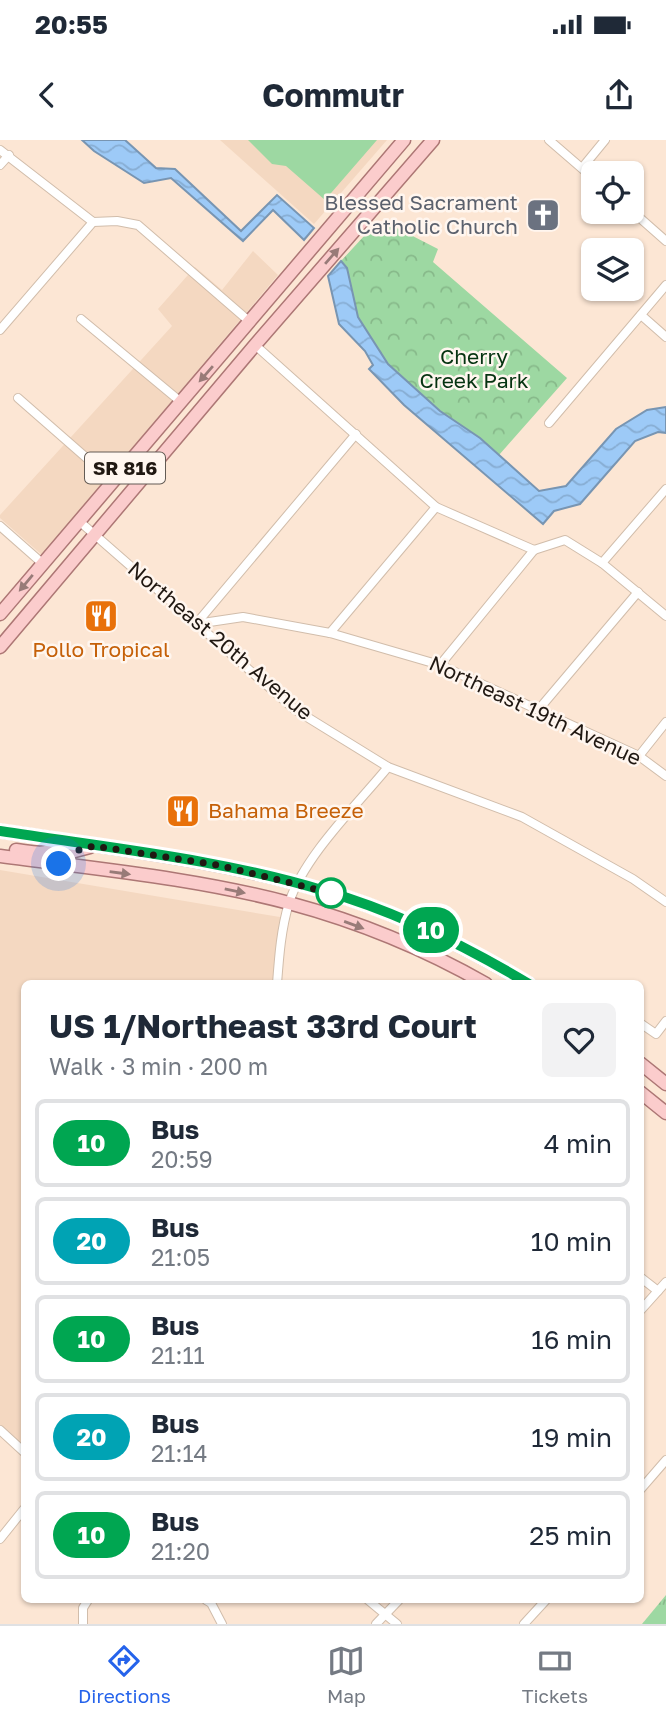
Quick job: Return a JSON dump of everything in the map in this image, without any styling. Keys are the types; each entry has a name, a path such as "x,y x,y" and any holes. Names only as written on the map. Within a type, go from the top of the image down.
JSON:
{"main road":[{"name":"SR 816","path":"0,614 404,140"},
{"name":"SR 816","path":"0,647 255,345 433,140"},
{"path":"302,260 303,274 310,281"},
{"path":"250,322 256,334 255,345"},
{"path":"0,831 218,865 297,884 369,905 432,930 522,980"},
{"path":"0,856 13,849 45,853 53,851 65,841"},
{"path":"59,864 71,852 94,846"},
{"path":"0,856 181,881 289,903 405,945 478,980"},
{"path":"644,1066 666,1084"},
{"path":"644,1095 666,1113"}],"street":[{"path":"549,140 581,167"},
{"path":"588,161 605,140"},
{"path":"0,150 93,222 117,221 138,225 250,322"},
{"path":"0,166 9,155"},
{"path":"0,330 93,222"},
{"path":"644,222 666,241"},
{"path":"549,422 666,285"},
{"path":"641,315 666,337"},
{"path":"81,319 181,402"},
{"path":"255,345 436,507 534,550"},
{"path":"18,398 114,482"},
{"path":"196,624 356,434"},
{"path":"603,563 666,489"},
{"path":"330,633 436,507"},
{"name":"Northeast 20th Avenue","path":"79,521 294,709 388,767 522,817 633,879 666,902"},
{"path":"0,526 42,563"},
{"path":"440,665 534,550 565,540 603,563 666,616"},
{"path":"539,709 638,592"},
{"name":"Northeast 19th Avenue","path":"196,624 243,617 330,633 440,665 639,756 666,776"},
{"path":"639,756 666,722"},
{"path":"277,980 278,959 289,903 297,884 323,844 388,767"},
{"path":"644,1026 656,1034 666,1021"},
{"path":"644,1280 657,1291"},
{"path":"644,1306 666,1282"},
{"path":"0,1430 21,1449"},
{"path":"644,1485 666,1460"},
{"path":"0,1539 21,1514"},
{"path":"83,1624 83,1608 86,1603"},
{"path":"210,1603 222,1624"},
{"path":"372,1603 397,1624"},
{"path":"376,1624 396,1603"},
{"path":"524,1624 542,1603"}],"shaded area":[{"path":"220,140 387,140 314,224"},
{"path":"253,251 278,275 42,555 0,518 0,515 172,326 158,309 195,267 222,290"},
{"path":"0,870 286,918 277,980 21,980 21,1450 0,1432"}],"green space":[{"path":"248,140 377,140 325,200 286,166 272,164"},
{"name":"Cherry Creek Park","path":"377,222 399,229 438,249 433,262 567,378 499,455 440,411 388,364 358,317 347,268 341,261"},
{"path":"666,1595 666,1624 642,1624"}],"water":[{"path":"82,140 125,140 156,168 175,169 241,231 277,195 314,228 304,240 273,210 243,241 171,178 144,183 94,151"},
{"path":"341,261 347,268 358,317 388,364 440,411 480,438 539,491 566,486 616,429 647,410 666,407 666,433 658,432 635,441 580,504 554,511 543,524 404,405 369,369 373,365 365,351 339,324 328,276"}],"bus line":[{"name":"10","path":"0,831 218,865 326,891 432,930 522,980"}],"place":[{"name":"Blessed Sacrament Catholic Church","path":"543,215"},
{"name":"Pollo Tropical","path":"101,616"},
{"name":"Bahama Breeze","path":"183,811"}],"route":[{"path":"59,864 71,852 94,846 218,865 331,893"}]}
